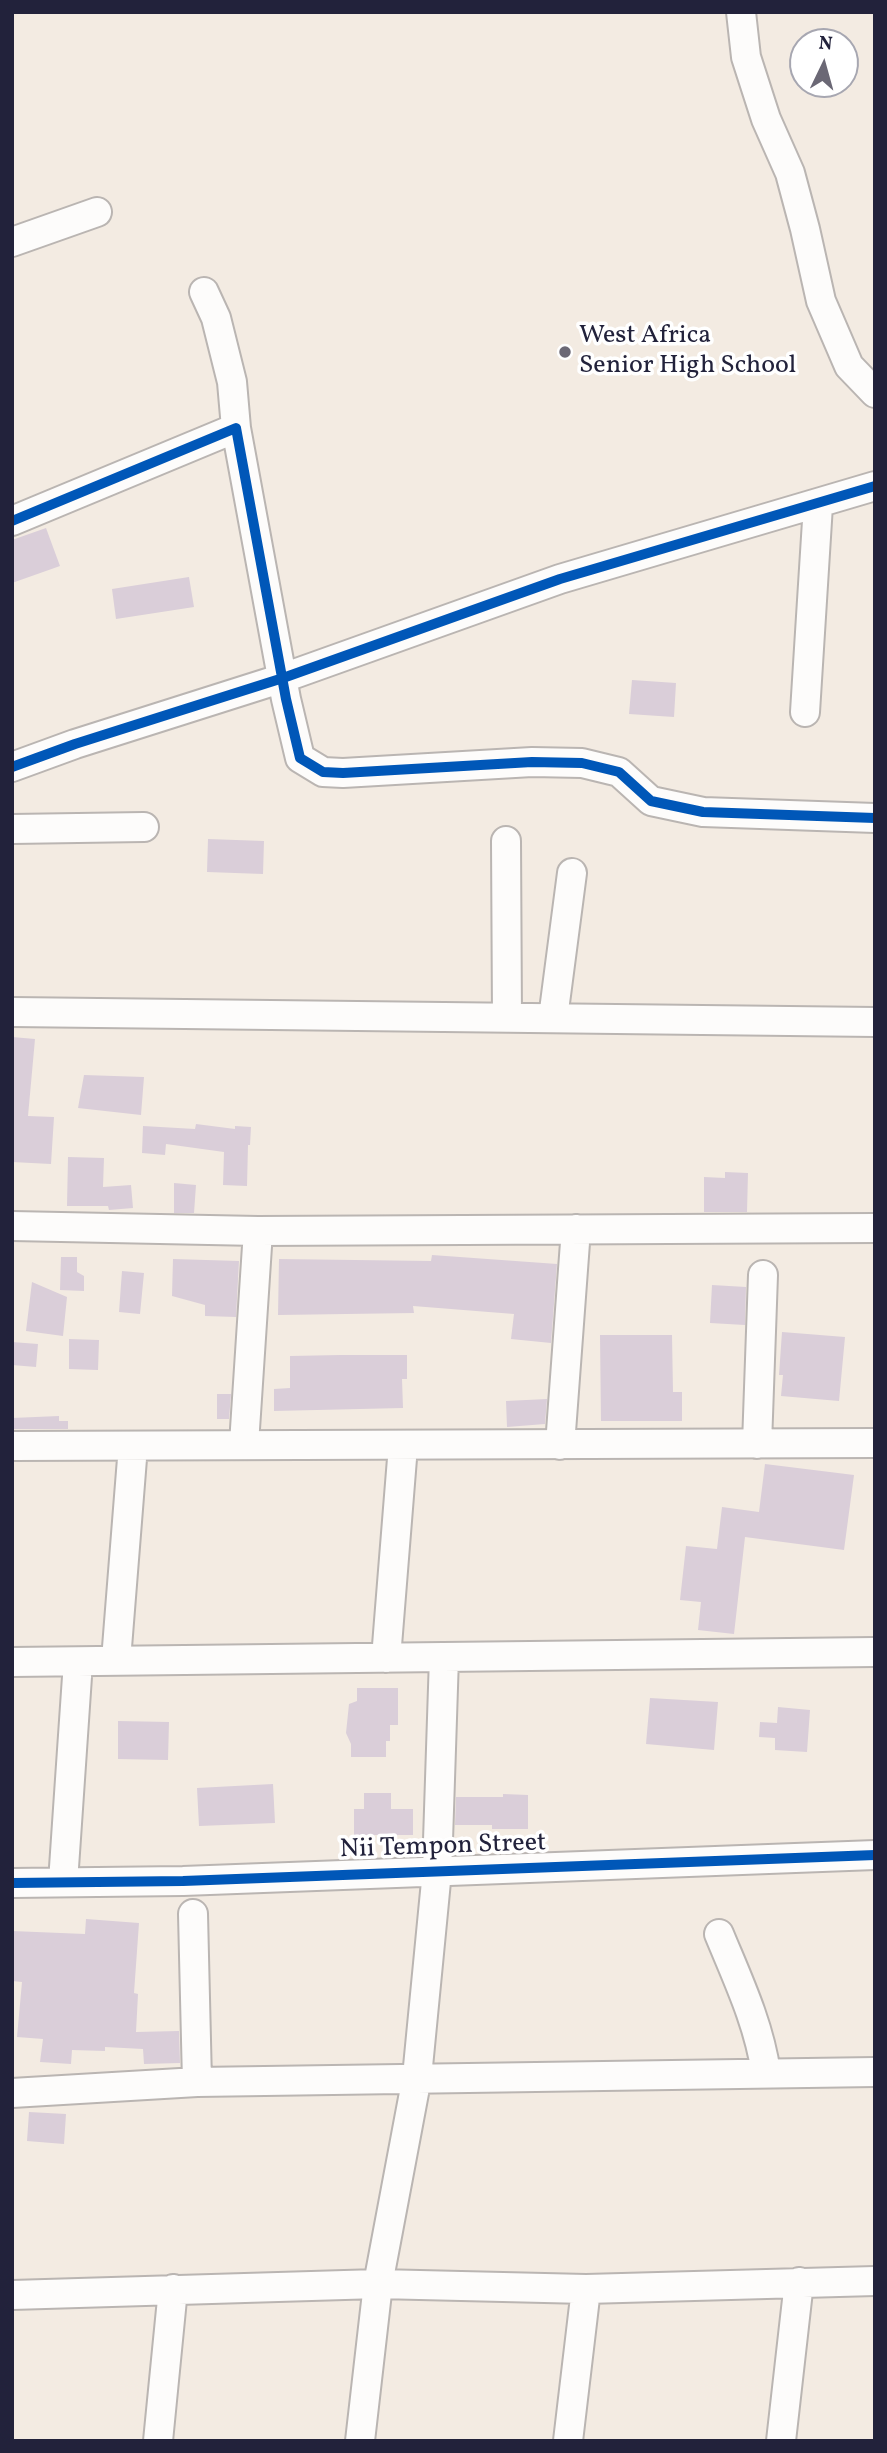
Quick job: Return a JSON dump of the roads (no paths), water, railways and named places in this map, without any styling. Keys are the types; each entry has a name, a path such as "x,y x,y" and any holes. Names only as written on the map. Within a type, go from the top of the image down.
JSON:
{"street":[{"path":"741,12 746,57 766,119 790,173 821,301 849,366 875,393"},
{"path":"12,242 97,212"},
{"path":"204,292 216,318 232,382 236,428 299,758 323,772 343,773 532,762 582,763 619,772 651,800 703,812 875,818"},
{"path":"12,521 236,428"},
{"path":"12,768 88,740 283,678 560,579 875,486"},
{"path":"806,712 818,505"},
{"path":"12,829 144,827"},
{"path":"506,841 507,1017"},
{"path":"553,1018 572,873"},
{"path":"12,1012 875,1021"},
{"path":"12,1226 258,1231 875,1228"},
{"path":"560,1445 576,1229"},
{"path":"244,1444 258,1231"},
{"path":"757,1444 763,1275"},
{"path":"12,1446 875,1443"},
{"path":"116,1660 133,1446"},
{"path":"386,1658 403,1446"},
{"path":"12,1662 875,1652"},
{"path":"360,2441 378,2284 417,2077 437,1871 444,1657"},
{"path":"63,1882 78,1662"},
{"name":"Nii Tempon Street","path":"12,1883 183,1881 875,1854"},
{"path":"193,1914 197,2082"},
{"path":"719,1934 753,2018 762,2046 766,2073"},
{"path":"12,2093 197,2082 875,2072"},
{"path":"12,2295 378,2284 586,2289 875,2281"},
{"path":"781,2441 799,2282"},
{"path":"158,2441 173,2289"},
{"path":"568,2441 586,2289"}],"place":[{"name":"West Africa Senior High School","path":"565,352"}]}
